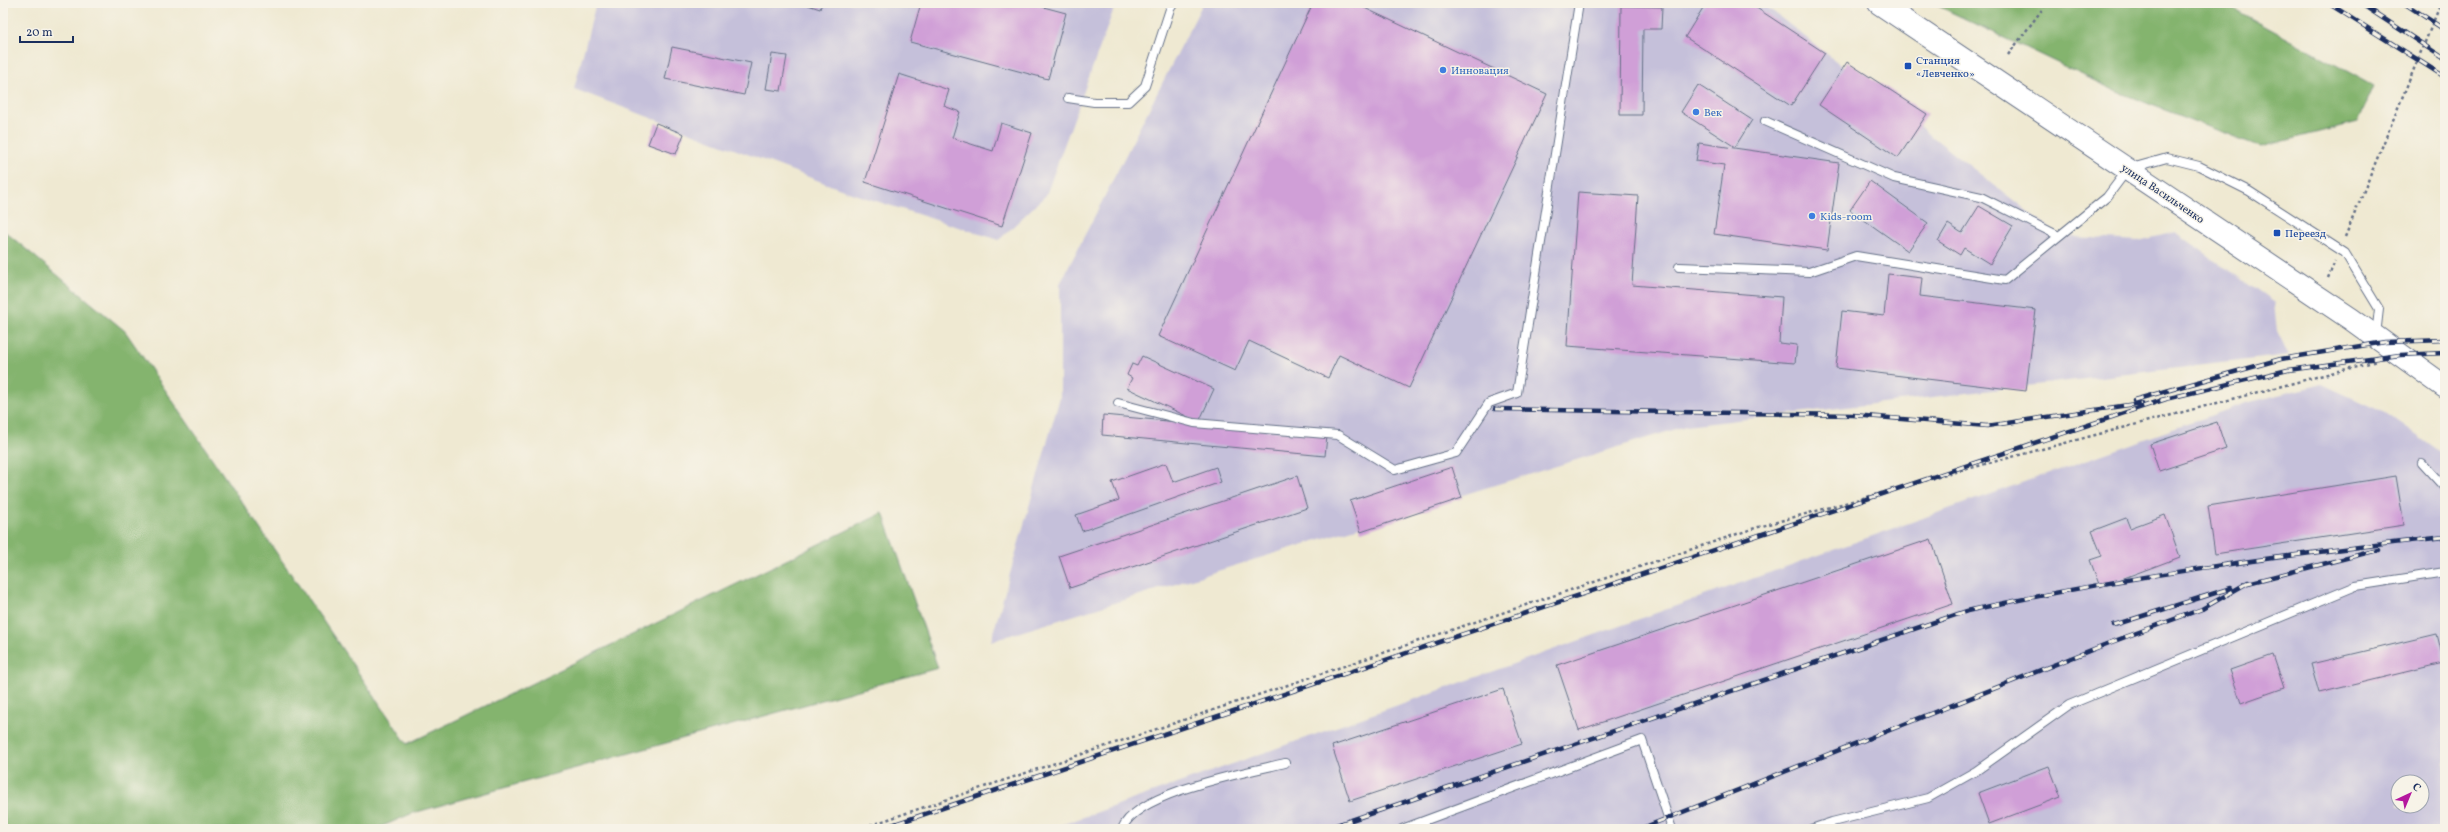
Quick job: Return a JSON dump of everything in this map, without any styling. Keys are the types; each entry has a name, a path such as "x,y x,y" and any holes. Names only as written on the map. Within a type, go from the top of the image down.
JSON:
{"main road":[{"name":"улица Васильченко","path":"1879,3 2376,336 2445,387"}],"lane":[{"path":"1068,98 1094,102 1128,102 1145,86 1174,3"},
{"path":"1118,403 1194,423 1338,435 1395,470 1456,454 1489,403 1517,393 1579,3"},
{"path":"1765,121 1894,178 1981,198 2059,236"},
{"path":"1679,267 1809,272 1856,256 2005,280 2107,197 2128,169 2167,158 2199,166 2249,191 2345,252 2379,309 2376,336"},
{"path":"2422,463 2445,488"},
{"path":"1811,829 1832,822 1928,798 1976,771 2069,705 2356,586 2445,572"},
{"path":"1402,829 1642,740 1672,829"},
{"path":"1122,829 1124,824 1140,809 1162,796 1285,763"}],"path":[{"path":"2008,55 2046,3"},
{"path":"2328,278 2441,3"},
{"path":"859,829 1755,528 1989,463 2379,361"}],"shaded area":[{"path":"596,3 1116,3 1046,195 999,240 854,194 574,89"},
{"path":"1203,3 1762,3 2059,236 2138,241 2176,232 2274,303 2277,331 2289,355 1686,426 991,641 1060,397 1060,284"},
{"path":"2322,384 2387,414 2445,456 2445,829 1050,829 2246,403"}],"green space":[{"path":"1932,3 2223,3 2374,86 2358,122 2261,147 2118,92"},
{"path":"3,230 125,331 407,744 883,513 938,668 413,813 376,829 3,829"}],"building":[{"path":"802,3 822,3 820,9"},
{"path":"921,3 1037,3 1036,5 1066,13 1048,79 910,42"},
{"path":"1313,3 1354,3 1547,94 1409,388 1339,355 1328,378 1249,341 1235,371 1158,336"},
{"path":"1706,3 1749,3 1825,53 1791,106 1685,37"},
{"path":"1621,6 1662,7 1661,29 1643,29 1642,115 1620,115"},
{"path":"672,47 751,63 744,95 665,79"},
{"path":"772,54 787,56 781,91 766,89"},
{"path":"1847,62 1927,114 1898,158 1819,105"},
{"path":"899,74 949,90 944,106 960,112 952,138 993,151 1001,123 1032,133 1002,226 865,182"},
{"path":"1698,85 1752,120 1735,147 1681,112"},
{"path":"656,123 684,134 676,154 648,144"},
{"path":"1699,143 1839,163 1827,250 1714,234 1724,165 1696,161"},
{"path":"1870,181 1928,223 1908,251 1850,210"},
{"path":"1578,192 1638,196 1632,285 1782,297 1779,343 1797,345 1795,363 1567,346"},
{"path":"1979,206 2013,226 1990,264 1964,248 1960,255 1938,241 1948,224 1962,233"},
{"path":"1888,274 1922,278 1920,296 2036,310 2026,391 1836,368 1842,311 1884,316"},
{"path":"1142,356 1214,389 1199,422 1127,388 1132,378 1127,375 1132,364 1137,366"},
{"path":"1103,415 1327,436 1325,456 1102,435"},
{"path":"2217,422 2226,449 2159,471 2150,444"},
{"path":"1166,463 1173,482 1216,467 1221,482 1082,531 1076,515 1119,500 1112,482"},
{"path":"1452,467 1462,498 1361,532 1350,501"},
{"path":"1297,476 1307,508 1070,588 1059,556"},
{"path":"2396,476 2404,525 2215,554 2208,506"},
{"path":"2165,515 2180,557 2100,587 2090,560 2102,556 2092,531 2126,518 2130,528"},
{"path":"1931,539 1953,604 1579,730 1557,665"},
{"path":"2437,634 2444,663 2319,693 2311,664"},
{"path":"2442,640 2445,640 2445,654 2444,654"},
{"path":"2273,655 2284,688 2241,703 2230,670"},
{"path":"1503,689 1522,744 1350,801 1332,746"},
{"path":"2049,766 2061,797 1989,824 1978,793"}],"railway":[{"path":"2328,3 2445,77"},
{"path":"2360,3 2445,59"},
{"path":"2404,3 2445,30"},
{"path":"2134,400 2281,359 2385,342 2445,340"},
{"path":"2161,400 2288,370 2400,355 2445,353"},
{"path":"880,829 2166,399"},
{"path":"1495,409 1853,415 1987,426 2142,403"},
{"path":"1325,829 1967,611 2085,587 2145,577 2265,559 2445,537"},
{"path":"2244,584 2378,550"},
{"path":"1640,829 2109,643 2202,609 2249,582"},
{"path":"2114,625 2231,588"}],"place":[{"name":"Станция «Левченко»","path":"1908,66"},
{"name":"Инновация","path":"1443,70"},
{"name":"Век","path":"1696,112"},
{"name":"Kids-room","path":"1812,216"},
{"name":"Переезд","path":"2277,233"}]}
